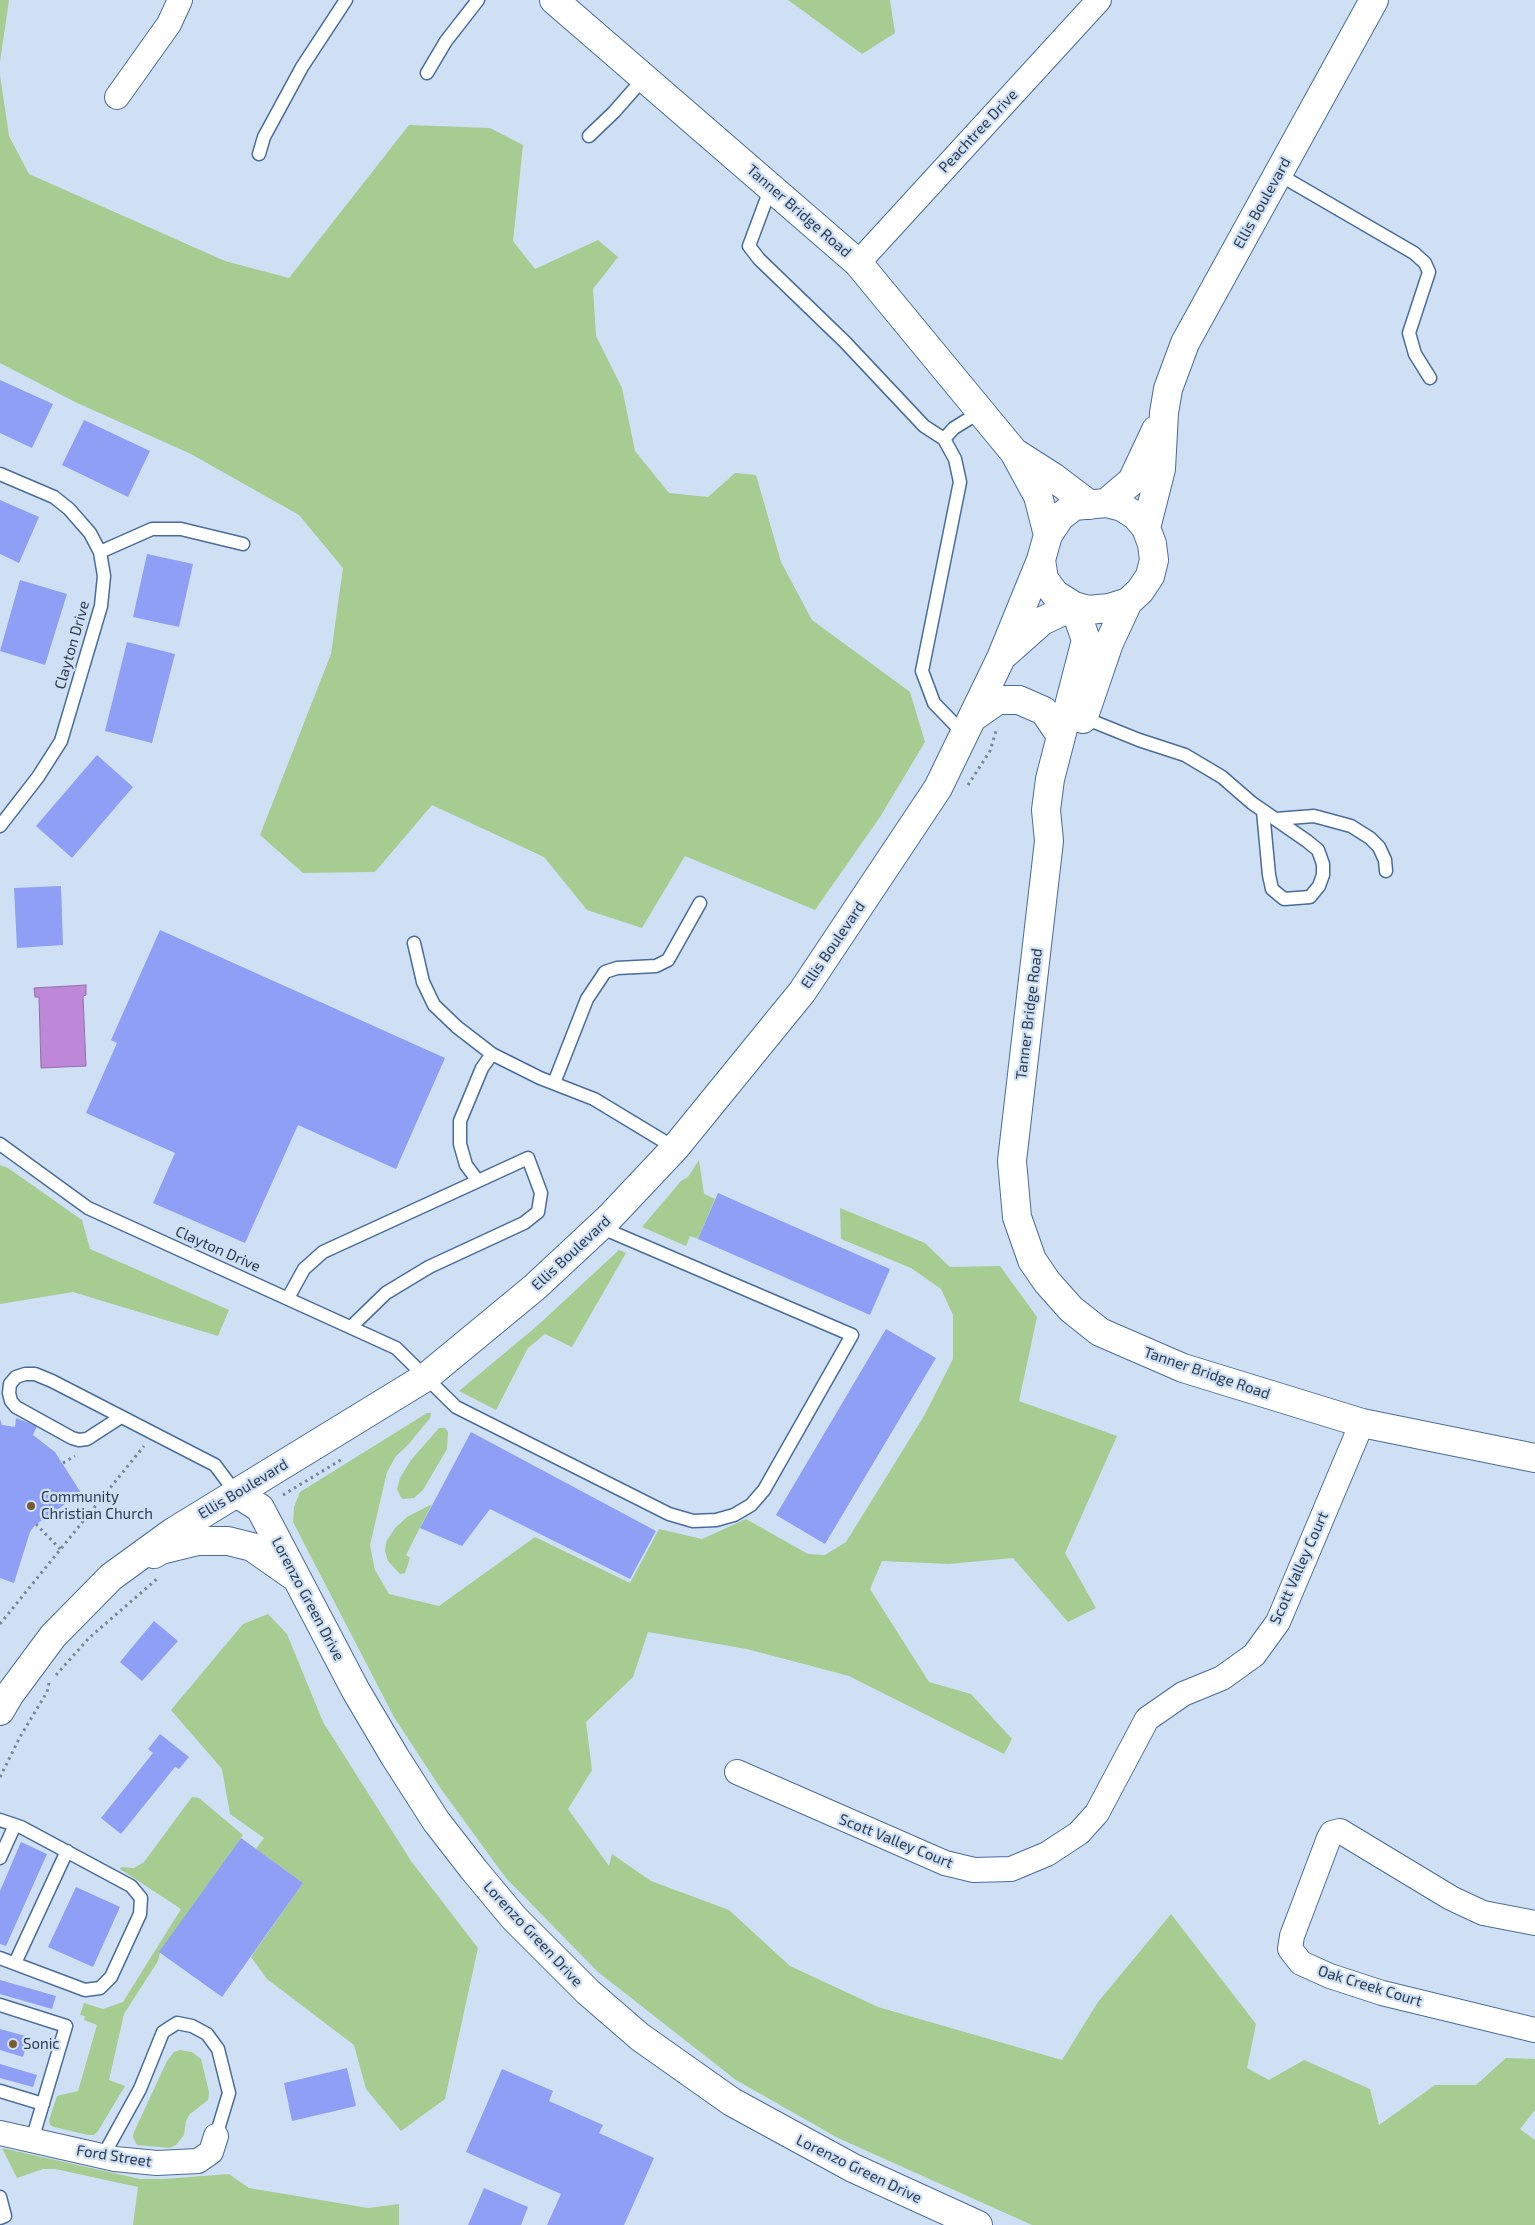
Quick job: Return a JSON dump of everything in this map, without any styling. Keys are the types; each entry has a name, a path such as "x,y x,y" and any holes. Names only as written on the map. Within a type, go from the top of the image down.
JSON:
{"main road":[{"name":"Tanner Bridge Road","path":"554,0 858,263 1014,452 1038,496 1044,548"},
{"name":"Ellis Boulevard","path":"1146,528 1161,469 1164,412 1168,389 1185,343 1374,0"},
{"name":"Ellis Boulevard","path":"1098,504 1132,481 1146,455 1164,412"},
{"name":"Tanner Bridge Road","path":"1014,452 1098,504"},
{"path":"1098,504 1122,507 1136,516 1146,528 1152,544 1154,560 1150,576 1140,592 1128,602 1109,608 1088,610 1074,606 1055,594 1044,579 1044,548 1060,517 1074,506 1098,504"},
{"name":"Ellis Boulevard","path":"3,1698 52,1636 111,1577 172,1532 426,1377 535,1287 600,1227 675,1148 802,992 938,788 1001,658 1044,548"},
{"name":"Tanner Bridge Road","path":"1128,602 1071,722 1050,779 1046,810 1049,841 1012,1161 1017,1217 1032,1260 1047,1282 1072,1309 1100,1332 1183,1368 1362,1423 1535,1458"},
{"name":"Tanner Bridge Road","path":"1071,722 1086,640 1074,606"},
{"name":"Ellis Boulevard","path":"1001,658 1042,621 1074,606"},
{"path":"970,725 998,700 1020,700 1071,722"},
{"name":"Lorenzo Green Drive","path":"236,1493 260,1508 366,1707 436,1821 514,1918 588,1992 640,2037 732,2102 853,2168 978,2225"},
{"path":"111,1577 161,1550 198,1541 228,1541 252,1547 280,1565 293,1576 308,1600"}],"street":[{"path":"118,97 169,24 180,0"},
{"name":"Peachtree Drive","path":"858,263 1099,0"},
{"name":"Scott Valley Court","path":"737,1772 944,1863 974,1870 1011,1869 1047,1854 1079,1833 1097,1813 1147,1719 1183,1694 1222,1678 1254,1655 1278,1622 1362,1423"},
{"name":"Oak Creek Court","path":"1535,1923 1483,1913 1452,1898 1344,1833 1335,1832 1329,1838 1292,1936 1290,1949 1301,1964 1382,1994 1535,2030"},
{"name":"Ford Street","path":"0,2133 103,2156 157,2163 198,2162 211,2152 216,2136"}],"lane":[{"path":"259,154 264,137 302,67 346,0"},
{"path":"427,73 446,41 478,0"},
{"path":"589,136 644,78"},
{"path":"1278,174 1414,253 1425,263 1429,272 1410,333 1415,354 1430,378"},
{"path":"771,187 749,246 759,259 845,342 924,426 944,439 955,459 960,482 922,671 934,703 970,725"},
{"path":"944,439 954,428 980,412"},
{"name":"Clayton Drive","path":"0,474 54,497 69,508 90,533 100,552 104,576 101,606 61,741 38,777 0,826"},
{"path":"100,552 152,529 181,529 243,544"},
{"path":"1071,722 1140,740 1186,755 1222,777 1263,811 1318,850 1323,864 1323,875 1319,886 1310,897 1284,899 1272,889 1263,811"},
{"path":"1276,819 1314,816 1352,826 1370,838 1379,847 1385,860 1386,871"},
{"path":"554,1083 587,998 605,972 617,968 656,966 668,960 700,903"},
{"path":"414,943 423,982 434,1005 457,1027 492,1054 554,1083 594,1099 675,1148"},
{"path":"478,1181 466,1164 460,1144 460,1121 482,1068 492,1054"},
{"name":"Clayton Drive","path":"0,1144 88,1208 396,1348 456,1407 669,1514 693,1520 716,1520 734,1515 751,1504 764,1490 852,1335 600,1227"},
{"path":"288,1298 304,1269 323,1252 528,1158 541,1193 538,1212 524,1223 429,1267 386,1293 351,1327"},
{"path":"121,1417 87,1438 79,1440 72,1438 16,1407 11,1401 9,1393 10,1384 16,1377 25,1374 34,1374 52,1381 215,1465 236,1493"},
{"path":"0,1820 15,1825 67,1851 131,1886 141,1898 140,1914 111,1977 100,1988 85,1990 0,1958"},
{"path":"0,1858 15,1825"},
{"path":"15,1963 67,1851"},
{"path":"0,2005 66,2026 32,2140"},
{"path":"103,2156 140,2090 163,2032 177,2023 192,2026 207,2034 218,2049 229,2093 216,2136"},
{"path":"0,2091 43,2104"},
{"path":"0,2197 5,2216 0,2218"}],"path":[{"path":"0,1624 143,1447 151,1432"},
{"path":"139,1442 143,1447 151,1451"},
{"path":"63,1463 77,1454"},
{"path":"36,1524 60,1549"},
{"path":"0,1777 20,1737 47,1692 50,1679 62,1670 89,1638 165,1573"}],"green space":[{"path":"0,0 9,0 0,62"},
{"path":"788,0 890,0 895,33 862,54"},
{"path":"0,75 9,136 29,174 225,261 289,278 409,125 490,128 523,145 513,241 535,269 598,240 618,257 593,289 596,336 622,388 635,451 669,493 708,497 735,473 756,475 781,562 812,620 910,692 925,742 880,817 815,910 685,856 642,928 587,910 544,857 432,805 375,872 303,873 260,835 331,654 343,568 299,515 191,454 75,402 0,363"},
{"path":"699,1160 704,1194 715,1199 698,1239 690,1236 686,1246 642,1227 681,1181 688,1177"},
{"path":"0,1165 8,1168 82,1220 90,1249 229,1310 218,1336 73,1292 0,1304"},
{"path":"840,1208 925,1243 950,1267 1000,1266 1037,1317 1019,1401 1117,1436 1065,1553 1096,1608 1068,1622 1013,1558 949,1564 882,1561 870,1589 929,1682 971,1694 1012,1739 1004,1754 849,1676 747,1649 648,1632 633,1677 586,1722 592,1770 568,1809 609,1866 612,1854 651,1881 729,1910 790,1966 878,2007 1062,2060 1098,2002 1171,1914 1256,2024 1247,2068 1269,2080 1304,2060 1370,2089 1379,2125 1435,2085 1476,2085 1506,2058 1535,2059 1535,2110 1520,2129 1535,2140 1535,2225 1032,2225 838,2138 736,2080 598,1972 506,1878 441,1789 394,1717 293,1522 294,1507 300,1492 427,1413 431,1413 430,1418 408,1445 396,1456 387,1472 370,1545 375,1570 389,1594 439,1606 535,1537 630,1583 659,1529 702,1539 746,1519 808,1554 825,1555 846,1542 924,1416 953,1359 953,1315 941,1289 911,1268 841,1239"},
{"path":"619,1250 626,1253 572,1347 545,1334 528,1348 496,1410 459,1391 537,1326"},
{"path":"439,1428 445,1428 448,1432 447,1449 423,1490 414,1498 402,1499 397,1489 400,1478 411,1460"},
{"path":"432,1504 406,1555 410,1558 405,1573 400,1574 388,1561 385,1551 386,1542 395,1528 407,1517"},
{"path":"268,1614 287,1634 323,1722 411,1861 478,1948 445,2099 401,2131 366,2089 354,2045 267,1979 251,1957 303,1883 256,1849 264,1838 230,1814 222,1769 171,1710 243,1624"},
{"path":"192,1797 199,1798 243,1835 160,1952 158,1961 124,2014 109,2080 125,2086 98,2131 94,2135 88,2135 54,2127 50,2125 49,2120 57,2096 78,2091 97,2025 84,2020 85,2016 80,2015 84,2003 103,2009 123,2002 181,1909 120,1869 121,1867 134,1868 144,1862"},
{"path":"180,2050 192,2052 201,2059 209,2092 208,2100 190,2114 186,2121 184,2135 176,2145 170,2148 137,2145 133,2137 134,2132 167,2061 174,2052"},
{"path":"2,2148 140,2179 229,2174 249,2188 368,2208 399,2204 399,2225 133,2225 138,2187 55,2169 43,2169 17,2178"}],"shaded area":[{"path":"86,985 86,995 83,996 86,1066 41,1068 39,997 35,997 34,988"}],"building":[{"path":"0,380 53,404 32,448 0,433"},
{"path":"84,420 150,451 128,497 62,465"},
{"path":"0,500 39,517 19,563 0,554"},
{"path":"147,554 193,564 179,627 133,617"},
{"path":"20,580 67,594 45,665 0,651"},
{"path":"127,642 175,654 152,743 105,731"},
{"path":"97,755 133,787 72,858 36,826"},
{"path":"61,886 63,945 17,948 14,888"},
{"path":"160,930 445,1058 396,1169 298,1125 245,1243 153,1203 175,1153 86,1113 117,1043 111,1040"},
{"path":"718,1193 890,1269 870,1315 698,1239"},
{"path":"886,1329 936,1358 825,1544 776,1515"},
{"name":"Community Christian Church","path":"16,1418 37,1426 33,1435 55,1452 81,1493 35,1525 30,1532 14,1583 0,1578 0,1419 2,1425 15,1427"},
{"path":"471,1432 656,1531 630,1579 490,1509 462,1546 420,1528"},
{"path":"154,1621 178,1641 142,1681 120,1662"},
{"path":"160,1734 189,1757 179,1769 175,1767 121,1834 101,1818 153,1753 148,1749"},
{"path":"241,1838 303,1883 222,1997 159,1952"},
{"path":"21,1842 47,1854 6,1946 0,1944 0,1891"},
{"path":"76,1887 120,1907 93,1967 48,1947"},
{"path":"0,1980 56,1996 52,2009 0,1994"},
{"name":"Sonic","path":"0,2029 29,2037 23,2057 0,2050"},
{"path":"0,2064 37,2075 33,2087 0,2078"},
{"path":"347,2068 356,2106 292,2121 284,2083"},
{"path":"502,2069 553,2091 549,2101 603,2125 599,2133 654,2158 624,2225 547,2225 561,2194 466,2152"},
{"path":"484,2188 528,2207 521,2225 468,2225"}],"place":[{"name":"Community Christian Church","path":"31,1506"},
{"name":"Sonic","path":"13,2044"}]}
